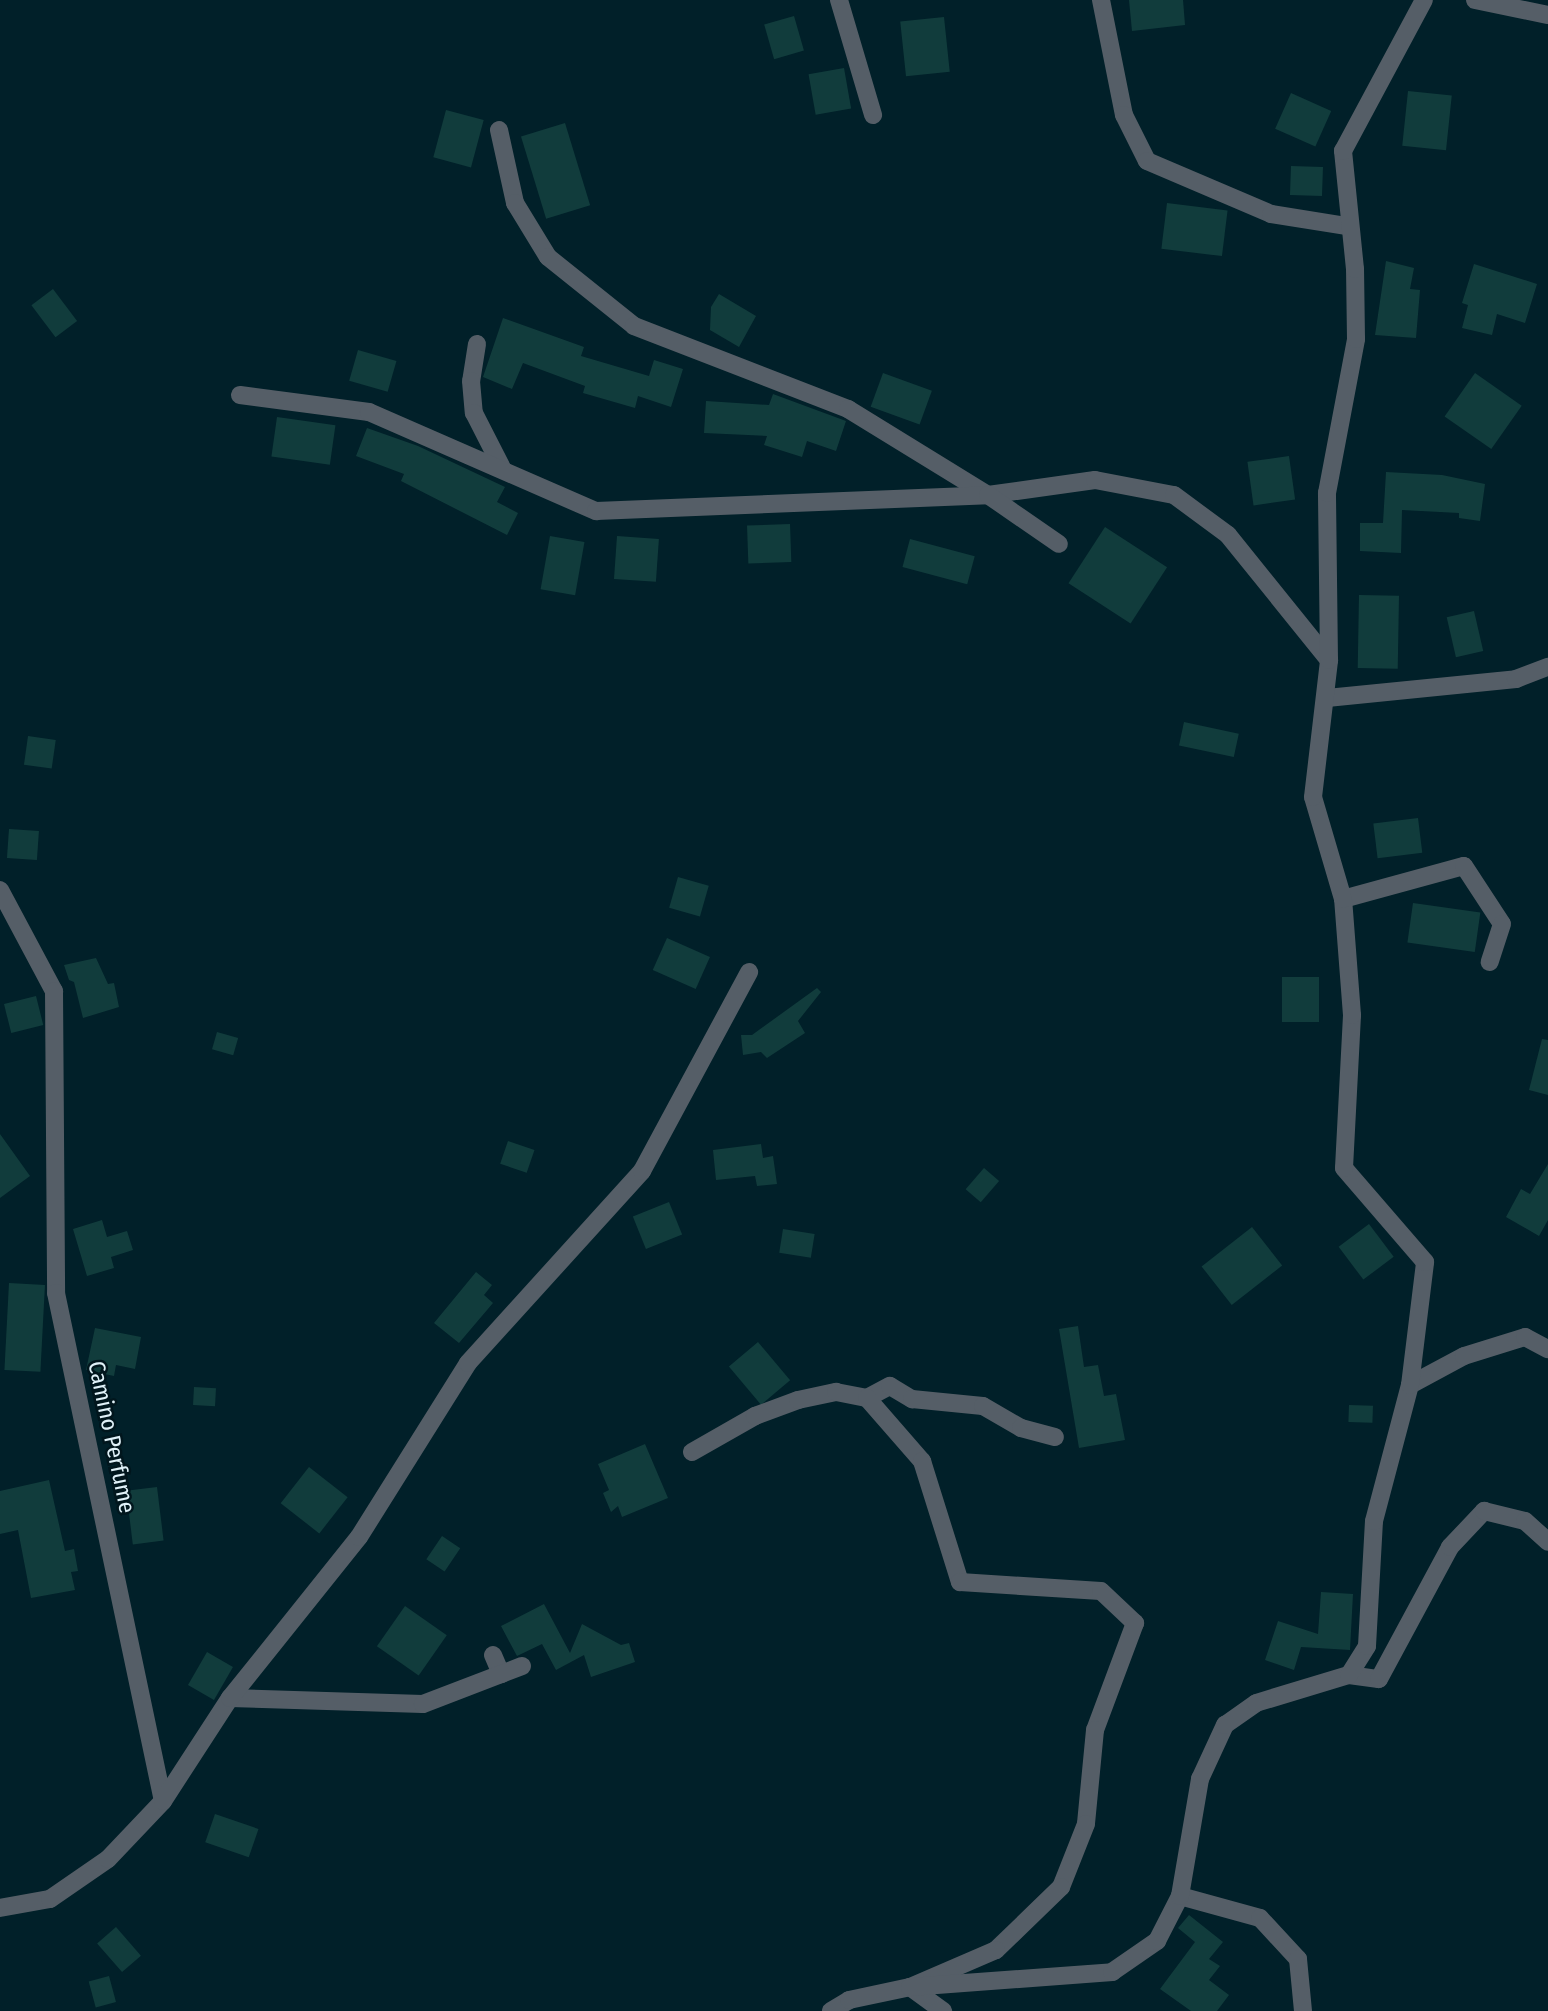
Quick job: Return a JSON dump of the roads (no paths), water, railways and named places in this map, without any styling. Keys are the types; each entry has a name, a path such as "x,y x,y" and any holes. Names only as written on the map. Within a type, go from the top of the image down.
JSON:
{"street":[{"path":"839,0 873,115"},
{"path":"1101,0 1124,115 1147,162 1271,214 1347,226"},
{"path":"1349,1675 1367,1646 1374,1521 1410,1385 1425,1262 1344,1168 1352,1015 1343,899 1313,797 1327,698 1329,660 1327,493 1356,339 1354,269 1347,226 1343,150 1424,0"},
{"path":"1475,0 1548,15"},
{"path":"499,130 515,203 548,257 634,326 848,409 988,495 1059,544"},
{"path":"477,344 471,381 474,413 503,470"},
{"path":"240,395 369,412 596,511 988,495 1095,480 1174,495 1228,535 1329,660"},
{"path":"1327,698 1516,679 1548,667"},
{"path":"1343,899 1465,866 1502,925 1490,962"},
{"name":"Camino Perfume","path":"0,890 54,991 56,1293 163,1801"},
{"path":"0,1908 50,1899 108,1859 163,1801 230,1698 359,1536 468,1363 642,1171 748,972"},
{"path":"1410,1385 1465,1356 1525,1337 1548,1349"},
{"path":"867,1398 890,1386 912,1399 983,1406 1021,1428 1055,1437"},
{"path":"692,1452 755,1416 798,1400 836,1392 867,1398 922,1461 960,1582 1101,1591 1135,1623 1095,1730 1086,1824 1061,1886 996,1950 910,1987"},
{"path":"831,2011 849,2000 910,1987 1112,1972 1157,1941 1180,1896 1200,1779 1226,1725 1256,1703 1349,1675 1379,1679 1450,1547 1484,1511 1525,1521 1548,1542"},
{"path":"493,1655 501,1674"},
{"path":"230,1698 423,1704 523,1665"},
{"path":"1180,1896 1260,1918 1298,1959 1303,2011"},
{"path":"910,1987 943,2011"}]}
